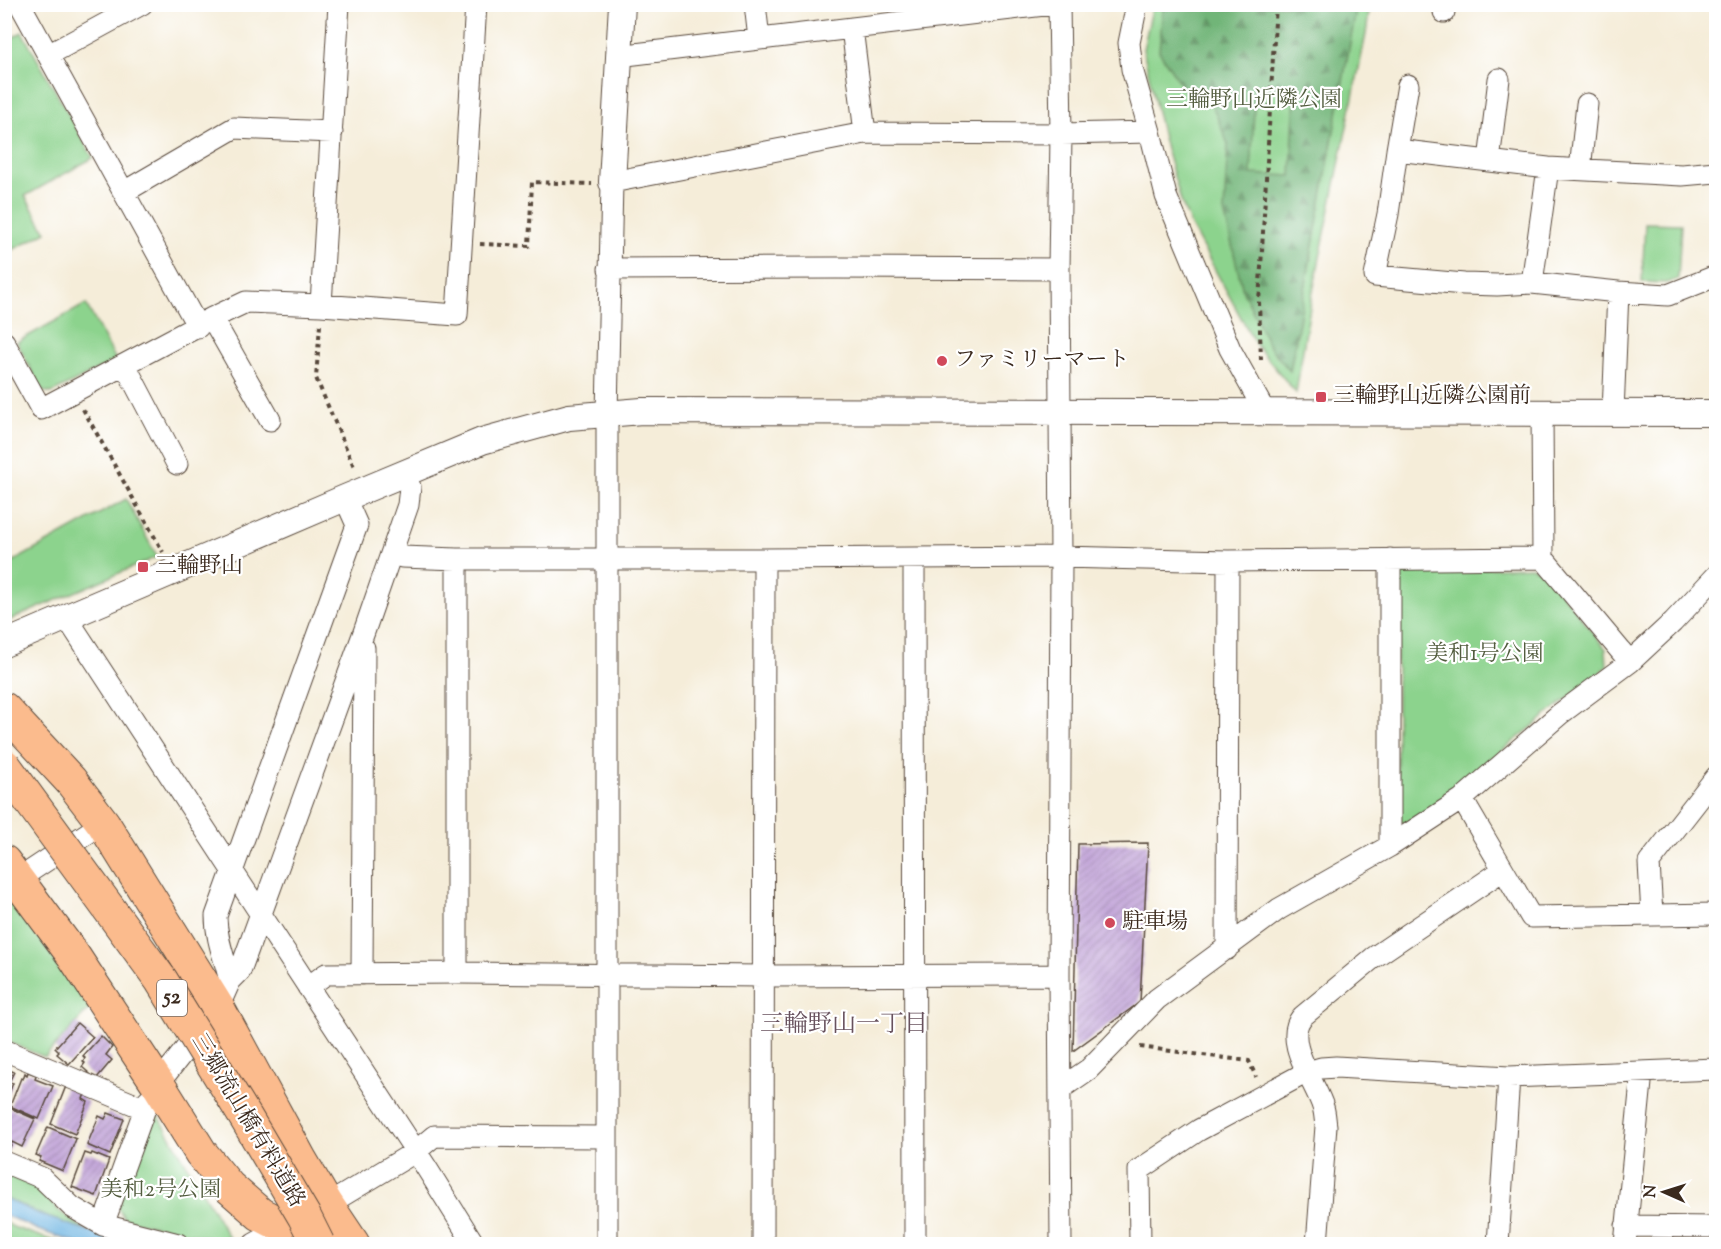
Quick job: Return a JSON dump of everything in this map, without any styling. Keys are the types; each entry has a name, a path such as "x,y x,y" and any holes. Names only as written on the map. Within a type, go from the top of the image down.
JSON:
{"main road":[{"path":"5,693 38,744 71,781 224,995 327,1205 353,1245"},
{"name":"三郷流山橋有料道路","path":"4,765 161,980 252,1127 319,1245"},
{"path":"9,877 73,955 151,1097 229,1187 261,1214 285,1227 303,1233 319,1245"}],"street":[{"path":"20,4 124,192 205,322 270,420"},
{"path":"48,55 142,4"},
{"path":"321,305 339,4"},
{"path":"4,342 41,409 246,302 457,315 476,4"},
{"path":"607,1245 609,269 605,183 622,4"},
{"path":"755,4 759,39"},
{"path":"618,57 1053,4"},
{"path":"1059,4 1061,1245"},
{"path":"1137,4 1130,43 1132,69 1166,196 1230,349 1265,412"},
{"path":"852,28 865,133"},
{"path":"1489,161 1499,79"},
{"path":"1408,85 1388,214 1375,276 1464,284 1532,283 1668,295 1716,276"},
{"path":"1580,170 1587,104"},
{"path":"124,192 234,128 332,132"},
{"path":"605,183 865,133 1150,132"},
{"path":"1397,150 1548,168 1682,175 1716,172"},
{"path":"1532,283 1548,168"},
{"path":"609,269 1059,269"},
{"path":"1613,412 1618,292"},
{"path":"125,365 177,464"},
{"path":"4,644 482,441 569,417 642,411 1716,413"},
{"path":"1542,411 1543,558 1630,663"},
{"path":"104,1225 151,1097 240,970 408,506 410,487 405,473"},
{"path":"224,995 225,956 217,940 216,916 357,525 345,498"},
{"path":"392,553 402,557 458,559 764,560 1061,557 1228,561 1543,558"},
{"path":"457,973 458,559"},
{"path":"914,559 915,1245"},
{"path":"1390,559 1390,846"},
{"path":"763,1245 764,560"},
{"path":"1227,949 1228,561"},
{"path":"1060,1089 1089,1069 1157,999 1279,909 1390,846 1462,799 1560,714 1630,663 1716,576"},
{"path":"67,618 474,1245"},
{"path":"362,974 364,632"},
{"path":"1652,915 1649,863 1716,777"},
{"path":"1462,799 1531,917 1716,914"},
{"path":"9,877 102,823"},
{"path":"1317,1245 1326,1126 1323,1107 1294,1036 1295,1026 1300,1018 1373,958 1503,870"},
{"path":"308,987 326,974 1059,975"},
{"path":"4,1050 151,1097"},
{"path":"1140,1245 1139,1170 1199,1130 1307,1072 1336,1067 1509,1077 1716,1069"},
{"path":"1642,1072 1626,1235 1716,1227"},
{"path":"1498,1245 1509,1077"},
{"path":"327,1205 415,1152 434,1136 607,1137"},
{"path":"4,1162 42,1178 72,1207 104,1225 178,1245"},
{"path":"254,1245 285,1227"}],"path":[{"path":"1261,367 1259,302 1276,4"},
{"path":"461,242 529,246 532,182 605,183"},
{"path":"321,305 316,378 358,475"},
{"path":"74,393 166,558"},
{"path":"4,670 5,693"},
{"path":"1118,1038 1126,1046 1249,1061 1264,1095"},
{"path":"4,1238 8,1245"}],"green space":[{"name":"三輪野山近隣公園","path":"1153,5 1370,5 1311,301 1296,393 1256,345 1191,226 1181,201 1163,138 1143,49"},
{"name":"三輪野山近隣公園","path":"1163,5 1357,5 1290,371 1269,346 1243,291 1224,212 1228,144 1211,102 1187,94 1159,51","holes":["1255,87 1295,89 1291,176 1251,174"]},
{"path":"22,32 93,158 25,196 46,232 5,254 5,42"},
{"path":"1645,223 1681,224 1678,279 1666,283 1642,282"},
{"path":"86,304 116,360 52,393 42,391 17,342"},
{"path":"126,499 157,557 5,622 5,566"},
{"name":"美和1号公園","path":"1532,567 1545,573 1606,649 1607,667 1409,825 1397,820 1397,577 1405,571"},
{"path":"10,898 90,1008 45,1057 5,1041 4,901"},
{"name":"美和2号公園","path":"153,1106 232,1243 125,1219 117,1207"},
{"path":"5,1173 36,1187 60,1212 90,1232 44,1216 5,1198"},
{"path":"5,1222 13,1227 63,1244 5,1244"}],"water":[{"path":"4,1198 44,1216 128,1244 80,1244 38,1230 5,1215"}],"building":[{"name":"駐車場","path":"1148,843 1140,1002 1073,1051 1078,844"},
{"path":"77,1023 93,1037 69,1064 57,1054 59,1052 55,1048"},
{"path":"101,1036 112,1047 106,1055 112,1060 96,1079 82,1067 85,1063 83,1056"},
{"path":"4,1068 14,1072 9,1082 13,1083 5,1103"},
{"path":"28,1072 36,1075 35,1079 53,1086 39,1119 10,1106 21,1078 23,1079 25,1073 27,1075"},
{"path":"66,1086 85,1094 83,1099 88,1102 75,1134 51,1124"},
{"path":"10,1108 35,1119 22,1147 12,1142 9,1150 4,1148 4,1121"},
{"path":"108,1113 124,1119 110,1155 87,1145 99,1116 105,1119"},
{"path":"48,1127 76,1139 63,1171 39,1161 41,1157 36,1155"},
{"path":"85,1153 91,1155 92,1153 109,1160 96,1196 72,1187"}],"place":[{"name":"ファミリーマート","path":"942,361"},
{"name":"三輪野山近隣公園前","path":"1321,397"},
{"name":"三輪野山","path":"143,567"},
{"name":"駐車場","path":"1110,923"}],"district":[{"name":"三輪野山一丁目","path":"844,1025"}]}
